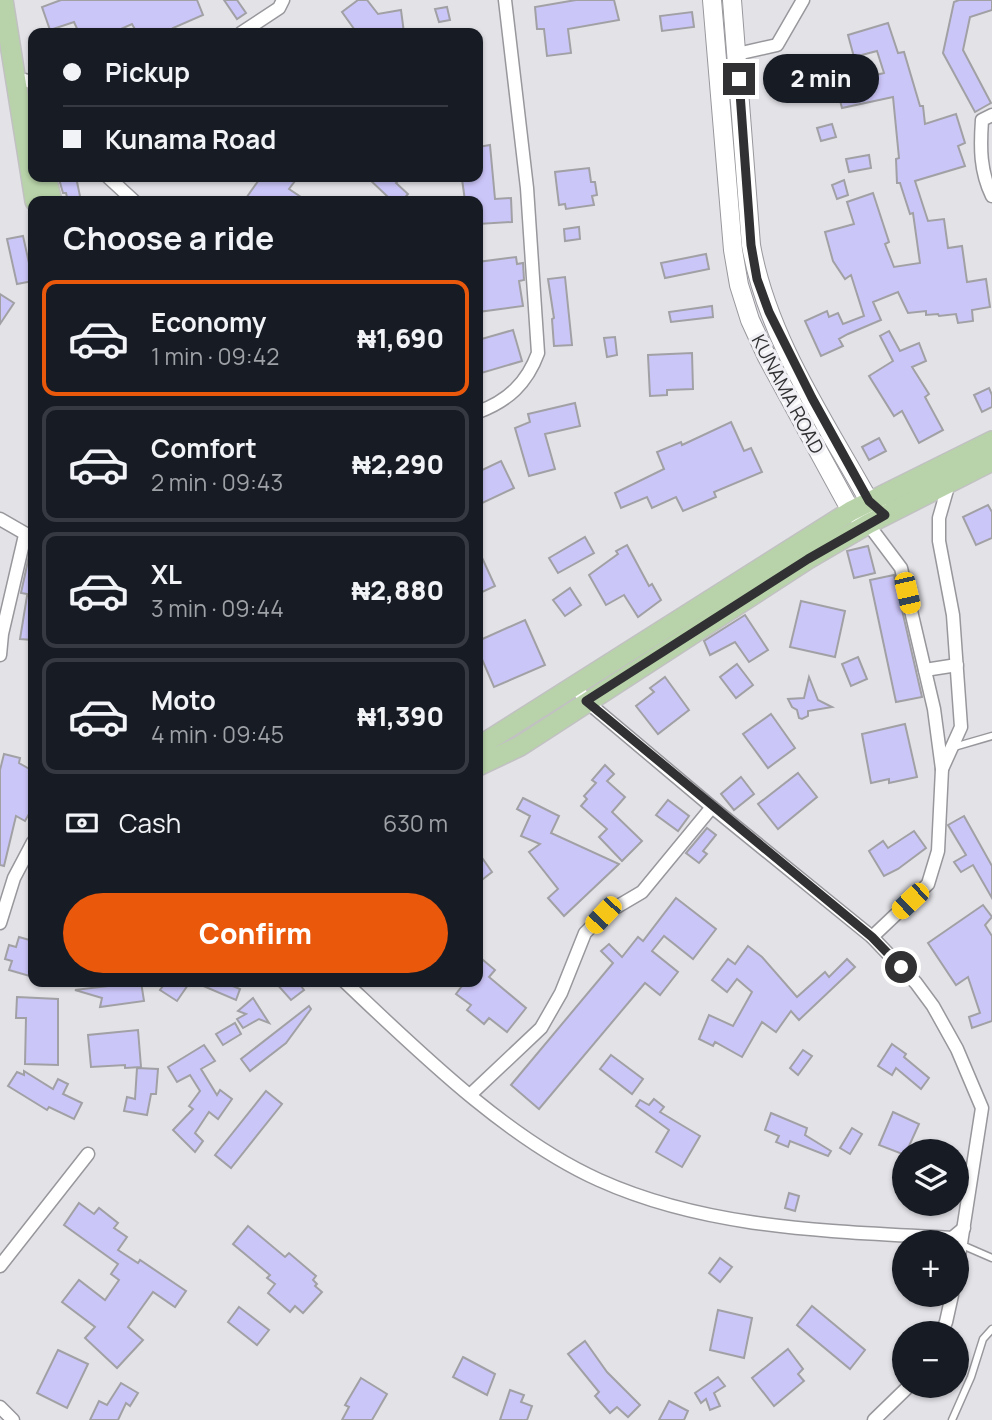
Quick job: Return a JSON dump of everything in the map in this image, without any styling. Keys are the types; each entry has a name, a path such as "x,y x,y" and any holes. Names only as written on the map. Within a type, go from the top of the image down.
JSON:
{"main road":[{"path":"3,0 28,152"},
{"path":"12,0 28,77"},
{"name":"KUNAMA ROAD","path":"712,0 733,250 739,285 750,320 767,357 851,511 876,519"},
{"name":"KUNAMA ROAD","path":"732,0 751,245 757,279 788,352 869,501 876,519"},
{"path":"483,744 851,511 992,441"},
{"path":"483,764 520,746 769,584 876,519 992,461"}],"street":[{"path":"249,28 279,8 283,0"},
{"path":"483,410 517,389 531,372 538,352 527,188 505,0"},
{"path":"737,54 777,46 803,0"},
{"path":"992,115 982,120 980,156 986,184 992,196"},
{"path":"113,182 129,196"},
{"path":"942,769 961,727 953,615 939,541 939,518 949,483"},
{"path":"0,519 28,536"},
{"path":"872,937 928,884 938,850 942,769 938,729 901,568 876,519"},
{"path":"0,655 2,634 28,541"},
{"path":"925,670 957,665"},
{"path":"574,684 586,701 872,937 916,982 933,1006 987,1108 963,1230"},
{"path":"470,1095 541,1028 561,993 585,933 603,915 642,892 712,807"},
{"path":"0,923 14,878 28,851"},
{"path":"351,987 470,1095 538,1146 598,1180 669,1205 747,1223 892,1237"},
{"path":"0,1266 88,1154"},
{"path":"874,1420 897,1398"},
{"path":"0,1407 13,1420"}],"lane":[{"path":"951,748 992,736"},
{"path":"969,1249 992,1258"},
{"path":"953,1420 983,1339 992,1329"}],"building":[{"path":"61,0 197,0 203,15 173,28 134,28 132,24 123,28 77,28 74,22 49,28 42,7"},
{"path":"224,0 237,0 246,13 237,19"},
{"path":"358,0 367,0 378,14 401,10 403,28 353,28 342,12"},
{"path":"576,0 614,0 619,20 568,29 571,53 547,56 544,29 537,29 535,7"},
{"path":"992,0 992,10 970,17 963,50 991,103 975,112 943,53 954,2"},
{"path":"447,7 450,20 439,22 435,9"},
{"path":"692,12 694,27 662,31 660,16"},
{"path":"888,23 898,53 904,52 920,106 923,106 925,124 956,114 965,143 958,146 965,166 915,181 928,221 944,219 948,248 962,246 967,282 986,279 990,307 972,310 973,321 958,323 956,314 926,315 926,311 908,313 898,292 873,302 881,320 839,339 843,346 821,356 805,321 827,311 829,317 838,313 843,324 864,316 851,275 845,279 833,261 825,232 854,224 847,202 873,193 889,242 885,244 894,267 920,263 913,213 910,214 900,183 897,183 896,159 899,158 893,97 842,108 836,85 884,73 877,51 854,57 848,35"},
{"path":"832,124 836,137 821,141 817,128"},
{"path":"490,145 495,199 511,198 512,222 483,224 483,196 464,196 462,182 483,182 483,146"},
{"path":"869,155 871,168 849,172 846,159"},
{"path":"589,168 597,195 592,196 594,205 566,209 565,204 559,205 555,172"},
{"path":"844,180 848,195 837,199 832,185"},
{"path":"60,182 77,182 80,196 67,196"},
{"path":"257,182 294,182 289,189 300,196 248,196"},
{"path":"372,182 397,182 408,194 406,196 387,196"},
{"path":"579,227 580,239 565,241 564,229"},
{"path":"23,236 28,258 28,282 17,284 7,239"},
{"path":"706,254 709,269 665,278 661,263"},
{"path":"516,257 517,264 523,263 524,280 519,281 523,306 483,311 483,261"},
{"path":"565,277 572,345 554,346 554,318 548,279"},
{"path":"0,294 14,303 0,324"},
{"path":"712,306 713,317 671,322 669,312"},
{"path":"513,330 522,361 483,373 483,339"},
{"path":"889,331 900,351 919,343 926,361 912,367 929,394 925,397 943,430 919,443 902,411 894,416 869,376 893,361 880,336"},
{"path":"615,337 617,355 607,357 604,338"},
{"path":"692,353 693,389 667,390 667,395 650,396 648,355"},
{"path":"989,388 992,407 982,412 974,395"},
{"path":"575,403 580,426 545,434 555,469 529,476 515,428 530,422 528,414"},
{"path":"731,422 744,451 751,448 762,472 714,492 716,497 683,511 676,497 652,508 647,497 621,508 615,493 664,469 657,452 681,442 682,445"},
{"path":"879,438 886,451 869,460 862,447"},
{"path":"501,461 514,488 483,503 483,470"},
{"path":"988,505 992,512 992,538 976,545 963,517"},
{"path":"585,537 594,553 558,573 549,558"},
{"path":"627,545 649,586 652,584 661,600 638,617 624,595 606,605 589,575 618,554 616,551"},
{"path":"868,546 875,573 854,578 847,551"},
{"path":"483,560 495,586 483,592"},
{"path":"28,561 28,594 21,593"},
{"path":"894,575 922,697 896,702 870,580"},
{"path":"570,588 581,605 565,616 553,600"},
{"path":"27,596 28,596 28,640 20,639"},
{"path":"801,601 845,611 835,657 790,647"},
{"path":"745,615 768,650 749,662 735,642 710,655 704,641"},
{"path":"525,620 545,665 494,687 483,662 483,639"},
{"path":"858,657 867,679 851,686 842,664"},
{"path":"737,664 753,685 736,698 720,677"},
{"path":"665,677 689,710 658,734 636,706 654,692 650,688"},
{"path":"809,677 818,700 832,707 808,711 808,716 802,719 788,699 804,698"},
{"path":"771,714 795,748 768,768 743,734"},
{"path":"905,724 917,777 889,783 889,779 871,783 862,734"},
{"path":"4,754 20,758 19,763 28,768 28,816 25,821 16,816 4,866 0,865 0,770"},
{"path":"605,765 614,774 607,781 625,797 612,812 642,841 622,861 599,837 607,829 581,806 587,799 584,796 596,783 592,780"},
{"path":"798,773 817,797 778,829 758,804"},
{"path":"741,777 754,794 734,810 721,794"},
{"path":"523,798 559,816 551,833 619,864 564,916 548,898 558,889 529,852 540,844 521,836 530,816 517,809"},
{"path":"668,800 689,816 678,831 656,815"},
{"path":"964,816 992,866 992,898 973,865 961,872 954,862 966,855 948,825"},
{"path":"707,828 716,835 703,851 707,854 699,863 686,853"},
{"path":"914,831 926,848 884,876 869,851 883,841 888,848"},
{"path":"483,859 492,872 483,879"},
{"path":"676,898 716,929 693,959 664,936 652,951 678,972 660,995 645,983 539,1109 511,1085 613,963 601,951 609,944 622,957 638,937 643,941"},
{"path":"983,905 992,917 985,925 992,936 992,1021 972,1028 969,1017 980,1013 968,977 956,985 928,943"},
{"path":"19,937 28,940 28,976 9,970 12,961 5,959 9,945 16,947"},
{"path":"748,946 762,957 797,997 825,972 829,977 847,959 855,967 799,1020 791,1011 776,1032 762,1022 742,1057 715,1042 713,1046 699,1039 709,1015 733,1026 752,992 737,979 727,992 712,980 728,959 735,964"},
{"path":"483,960 495,970 489,977 526,1008 507,1032 489,1018 484,1024 467,1010 471,1005 456,994 461,987 483,987"},
{"path":"142,987 144,1001 100,1007 102,998 75,990"},
{"path":"162,987 187,987 177,1001 160,990"},
{"path":"206,987 240,989 236,1000"},
{"path":"279,987 302,987 304,990 291,1000"},
{"path":"17,997 58,999 58,1065 25,1064 26,1018 16,1018"},
{"path":"253,998 269,1023 259,1019 243,1028 237,1019 246,1014 238,1011"},
{"path":"309,1006 311,1009 286,1043 250,1071 241,1059"},
{"path":"235,1023 241,1034 223,1045 216,1034"},
{"path":"138,1030 141,1067 91,1067 88,1035"},
{"path":"892,1044 906,1054 904,1057 929,1078 921,1089 896,1068 892,1075 878,1066"},
{"path":"204,1045 215,1061 201,1069 217,1095 220,1090 232,1099 218,1119 209,1112 195,1133 203,1141 195,1152 173,1130 193,1109 189,1106 200,1091 190,1075 177,1082 168,1067"},
{"path":"803,1050 812,1056 798,1075 790,1068"},
{"path":"611,1055 643,1079 632,1094 600,1069"},
{"path":"137,1068 158,1069 156,1094 151,1094 147,1115 124,1111 127,1097 135,1099"},
{"path":"24,1071 53,1089 58,1079 68,1084 63,1094 82,1103 74,1119 49,1107 47,1110 8,1086 17,1072 24,1075"},
{"path":"266,1091 282,1104 231,1168 215,1155"},
{"path":"654,1099 664,1107 660,1112 700,1136 682,1167 656,1152 669,1130 636,1106 640,1100 649,1105"},
{"path":"893,1112 919,1124 912,1139 892,1139 892,1150 879,1145"},
{"path":"771,1113 807,1128 805,1135 831,1151 828,1156 790,1141 788,1147 776,1142 779,1136 765,1130"},
{"path":"852,1128 862,1134 850,1154 840,1148"},
{"path":"789,1193 799,1196 795,1211 785,1208"},
{"path":"79,1203 94,1214 99,1208 118,1223 114,1228 127,1237 118,1250 138,1263 140,1260 186,1291 175,1307 153,1292 128,1327 143,1340 117,1368 85,1338 95,1327 62,1302 79,1280 105,1300 119,1280 111,1274 118,1264 64,1225"},
{"path":"248,1226 285,1257 289,1253 316,1276 313,1280 317,1284 315,1286 322,1292 303,1313 295,1306 290,1312 268,1293 275,1284 267,1278 270,1275 233,1244"},
{"path":"720,1258 732,1267 720,1282 709,1273"},
{"path":"812,1306 865,1350 850,1369 797,1325"},
{"path":"239,1307 269,1330 257,1345 228,1322"},
{"path":"718,1310 752,1318 744,1358 710,1350"},
{"path":"585,1341 607,1372 640,1405 628,1417 617,1407 610,1413 595,1396 599,1392 568,1354"},
{"path":"788,1349 803,1369 798,1374 804,1381 774,1406 752,1378"},
{"path":"58,1350 88,1364 67,1408 37,1393"},
{"path":"463,1357 495,1374 487,1395 453,1377"},
{"path":"718,1377 725,1386 714,1393 720,1406 710,1410 706,1399 701,1403 695,1393"},
{"path":"361,1378 387,1394 372,1420 342,1420 349,1407 345,1405"},
{"path":"121,1383 138,1393 130,1406 126,1403 118,1420 90,1420 99,1401 107,1405"},
{"path":"510,1390 524,1395 521,1402 532,1406 527,1420 500,1420"},
{"path":"669,1401 688,1411 684,1420 659,1420"}],"route":[{"path":"739,79 751,245 757,279 769,312 812,398 869,501 885,515 808,559 586,701 849,917 901,967"}]}
